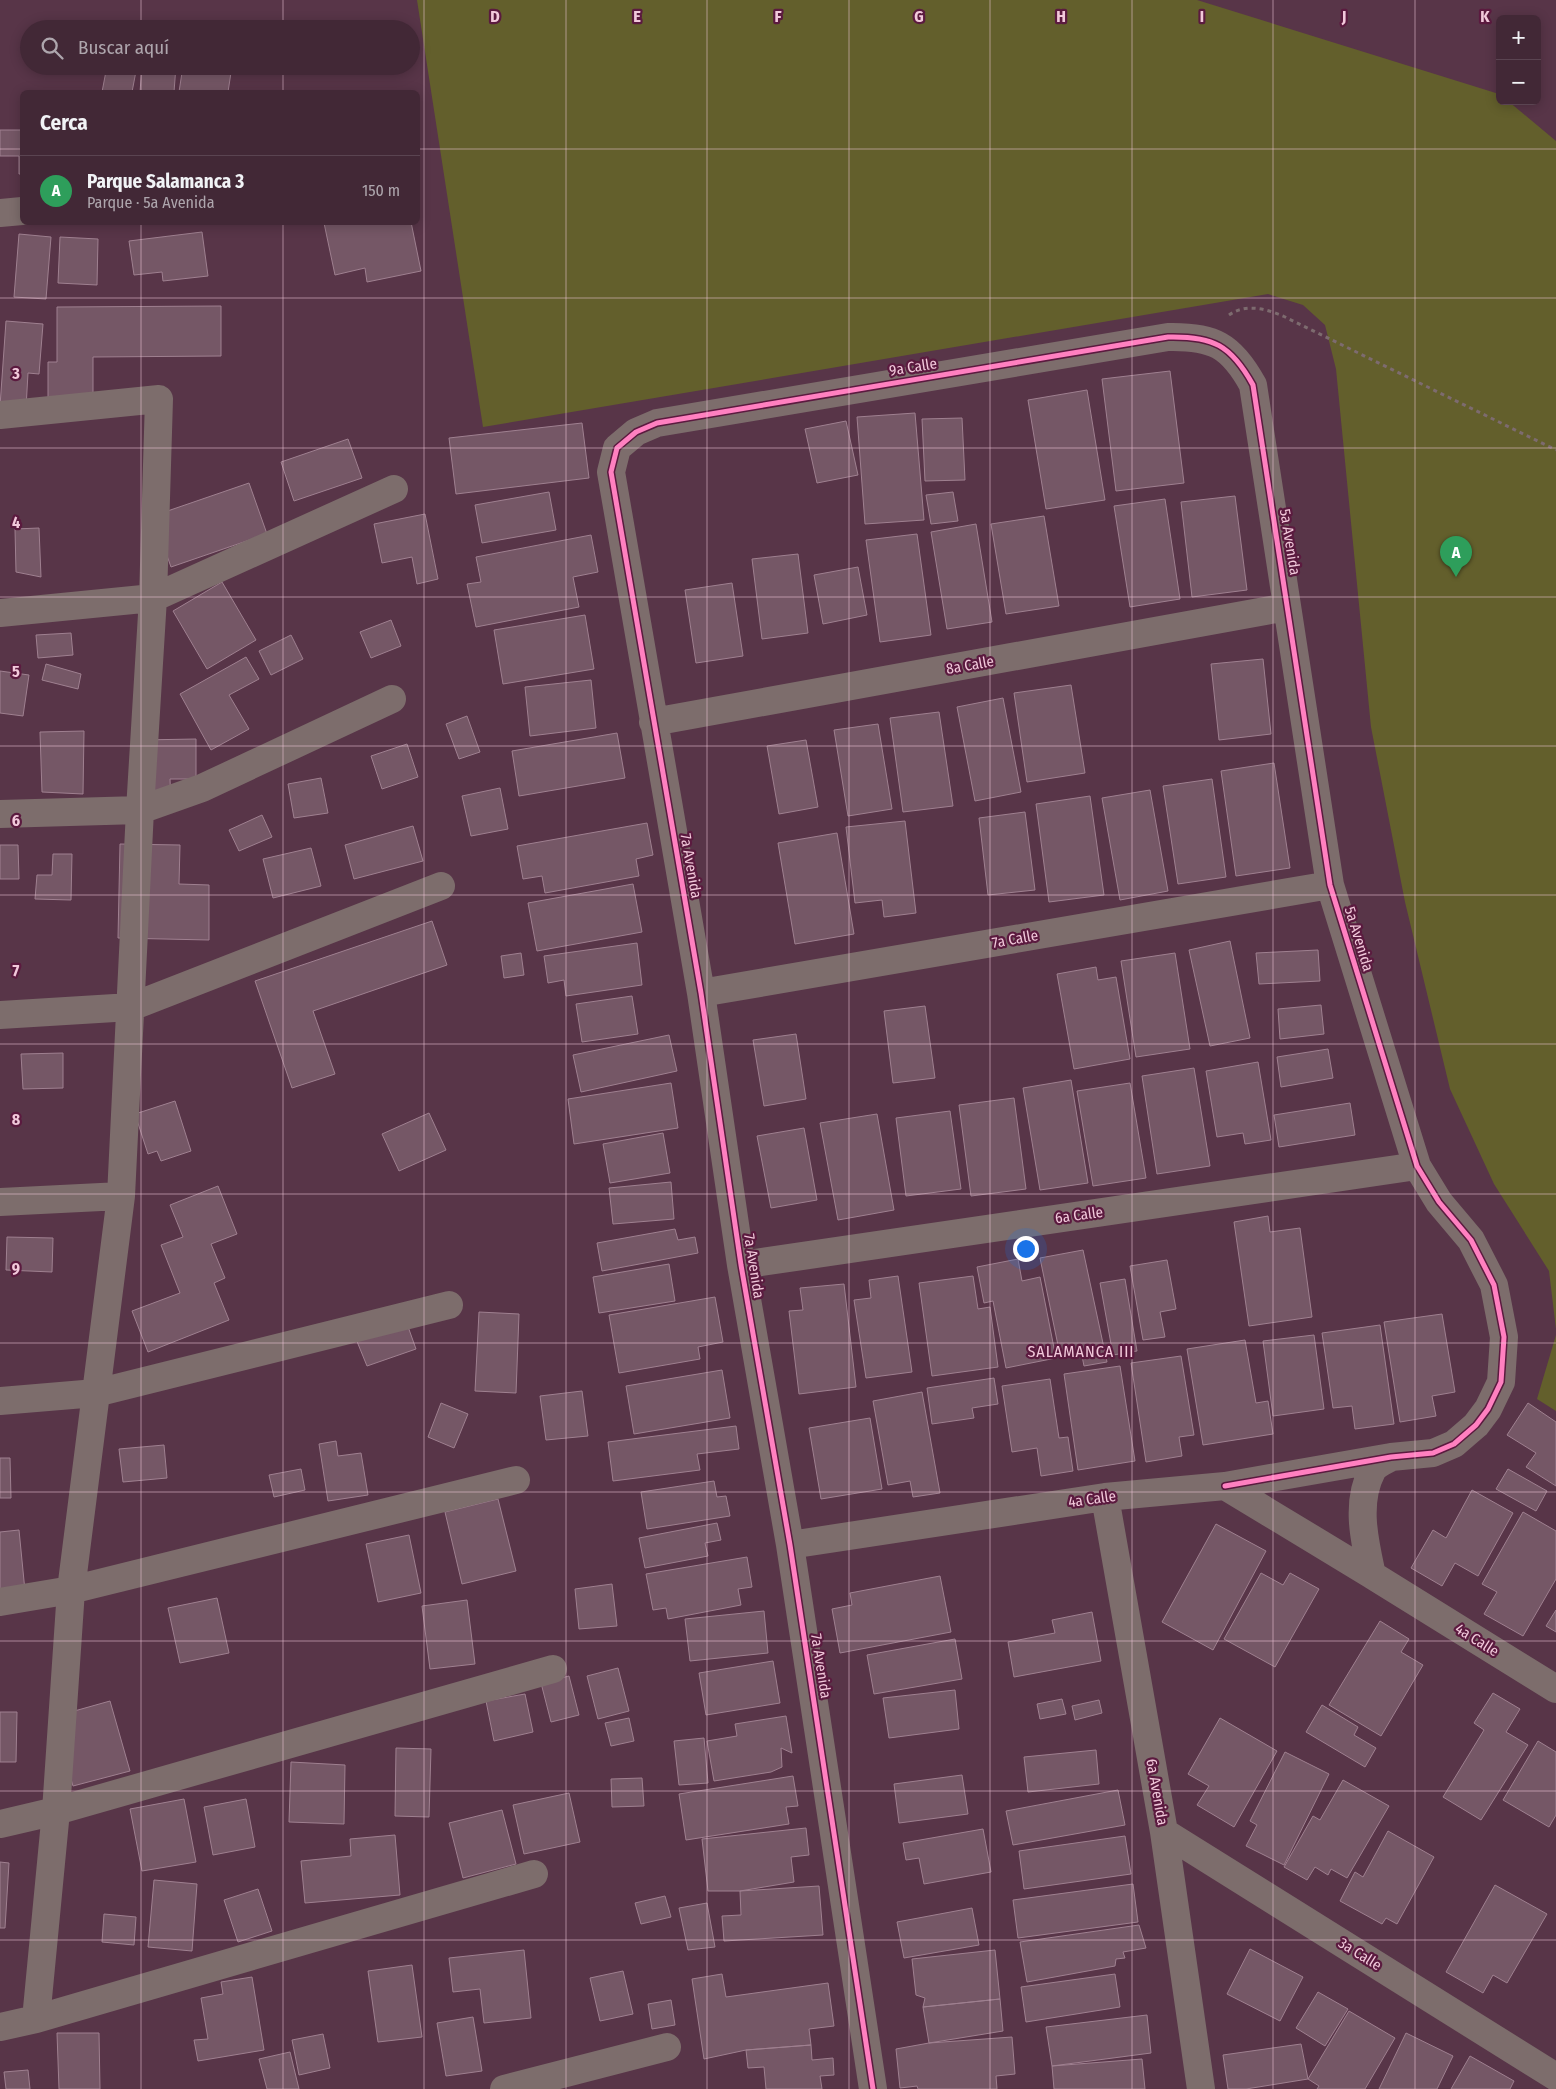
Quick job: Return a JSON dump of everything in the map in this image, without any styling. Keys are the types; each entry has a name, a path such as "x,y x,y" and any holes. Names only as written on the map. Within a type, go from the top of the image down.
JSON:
{"street":[{"path":"0,213 20,211"},
{"name":"9a Calle","path":"617,448 636,432 657,422 1168,337 1194,337 1216,344"},
{"name":"5a Avenida","path":"1216,344 1241,363 1253,385 1330,885 1417,1166 1439,1202 1472,1240 1494,1285 1504,1337 1501,1382 1488,1409 1476,1426 1454,1444 1432,1453 1391,1457 1225,1486"},
{"path":"0,415 159,399 153,598 140,810 121,1196 70,1590 56,1811 36,2019"},
{"name":"7a Avenida","path":"617,448 611,472 701,993 741,1265 790,1545 873,2089"},
{"path":"0,613 153,598 394,489"},
{"name":"8a Calle","path":"654,722 1287,607"},
{"path":"0,814 140,810 202,788 392,700"},
{"name":"7a Calle","path":"701,993 1330,885"},
{"path":"0,1015 131,1007 441,886"},
{"name":"6a Calle","path":"741,1265 1417,1166"},
{"path":"0,1202 121,1196"},
{"path":"0,1401 96,1394 449,1305"},
{"path":"1372,1575 1363,1531 1365,1494 1373,1470 1391,1457"},
{"path":"0,1602 70,1590 516,1480"},
{"name":"4a Calle","path":"790,1545 1105,1497 1225,1486 1556,1689"},
{"name":"6a Avenida","path":"1105,1497 1164,1832 1201,2089"},
{"path":"0,1824 56,1811 553,1669"},
{"name":"3a Calle","path":"1164,1832 1556,2077"},
{"path":"0,2027 36,2019 534,1874"},
{"path":"504,2089 667,2047"}],"path":[{"path":"1216,344 1224,321 1234,311 1244,308 1268,310 1556,450"}],"shaded area":[{"path":"417,0 1197,0 1496,93 1496,105 1513,105 1556,141 1556,1329 1549,1271 1494,1184 1450,1089 1405,902 1371,727 1336,369 1325,325 1303,305 1268,294 483,427"},
{"path":"1556,1335 1556,1411 1537,1399"}],"building":[{"path":"105,75 135,75 132,90 102,90"},
{"path":"141,75 175,75 174,90 140,90"},
{"path":"182,75 231,75 228,90 179,90"},
{"path":"0,130 20,130 20,174 19,156 0,156"},
{"path":"324,225 412,225 421,271 367,282 365,268 335,275"},
{"path":"202,232 208,276 163,281 162,272 134,275 129,241"},
{"path":"19,234 51,237 46,299 14,297"},
{"path":"60,237 98,239 97,285 58,283"},
{"path":"221,306 221,356 93,357 93,397 48,397 48,362 57,362 57,307"},
{"path":"6,321 43,324 39,374 28,373 26,408 0,406"},
{"path":"1170,371 1184,483 1116,491 1102,379"},
{"path":"1087,390 1105,500 1046,509 1028,400"},
{"path":"915,413 924,520 865,524 857,417"},
{"path":"962,418 965,480 925,481 922,419"},
{"path":"846,421 858,475 817,483 805,429"},
{"path":"582,423 589,478 456,494 449,438"},
{"path":"348,439 362,478 294,501 281,462"},
{"path":"249,483 267,534 171,567 153,516"},
{"path":"549,492 556,530 482,543 475,505"},
{"path":"953,492 958,521 931,524 926,495"},
{"path":"1235,496 1247,590 1192,597 1181,502"},
{"path":"1165,499 1180,599 1130,607 1114,506"},
{"path":"425,514 438,579 417,584 412,557 382,563 374,524"},
{"path":"1044,516 1059,606 1006,614 991,524"},
{"path":"976,524 992,622 947,629 931,532"},
{"path":"39,528 41,577 16,572 15,529"},
{"path":"917,534 931,635 880,642 866,540"},
{"path":"591,535 598,572 573,577 579,607 476,627 467,584 481,582 476,557"},
{"path":"798,554 808,633 762,639 752,559"},
{"path":"858,567 867,615 823,624 814,575"},
{"path":"222,582 256,640 207,669 173,611"},
{"path":"732,583 743,656 696,663 685,590"},
{"path":"585,615 594,669 503,684 494,630"},
{"path":"391,620 401,646 371,658 360,632"},
{"path":"71,633 73,655 38,658 36,635"},
{"path":"291,635 303,659 271,675 259,651"},
{"path":"246,657 259,679 229,695 249,729 211,750 180,694"},
{"path":"1263,659 1271,734 1219,740 1211,664"},
{"path":"46,664 81,674 78,689 42,680"},
{"path":"0,671 29,675 23,716 0,713"},
{"path":"591,680 596,728 530,736 525,687"},
{"path":"1071,685 1085,773 1027,782 1014,693"},
{"path":"1003,698 1021,792 975,801 957,707"},
{"path":"939,712 953,806 903,812 890,718"},
{"path":"467,716 480,752 459,759 446,724"},
{"path":"878,724 892,809 848,816 834,730"},
{"path":"84,731 83,794 42,792 40,732"},
{"path":"617,733 625,778 519,796 512,751"},
{"path":"196,739 196,779 170,779 171,806 141,807 140,740"},
{"path":"806,740 818,807 779,814 767,746"},
{"path":"407,744 418,777 382,789 371,756"},
{"path":"1274,763 1290,868 1236,876 1221,771"},
{"path":"321,778 328,813 294,818 288,784"},
{"path":"1212,779 1226,877 1178,884 1163,786"},
{"path":"500,788 508,829 471,836 462,796"},
{"path":"1150,790 1168,891 1120,900 1102,798"},
{"path":"1090,796 1104,895 1049,902 1036,804"},
{"path":"1025,812 1035,890 988,895 979,818"},
{"path":"262,815 272,837 239,851 229,830"},
{"path":"905,821 916,913 884,917 882,900 855,903 846,827"},
{"path":"647,823 653,855 636,859 639,876 545,893 542,876 523,879 517,846"},
{"path":"413,826 423,861 354,879 345,845"},
{"path":"837,833 854,934 795,944 778,843"},
{"path":"120,844 180,845 179,884 209,885 209,940 118,938"},
{"path":"0,845 18,845 19,879 0,879"},
{"path":"311,848 321,886 273,898 263,859"},
{"path":"53,854 72,854 71,900 35,899 37,875 52,875"},
{"path":"633,884 642,932 537,951 528,903"},
{"path":"432,921 447,965 313,1011 335,1074 292,1088 255,981"},
{"path":"1230,941 1250,1038 1210,1046 1189,950"},
{"path":"637,943 642,985 566,996 564,980 548,983 544,956"},
{"path":"1318,950 1320,981 1259,984 1256,953"},
{"path":"521,953 524,975 504,978 501,956"},
{"path":"1175,953 1190,1049 1136,1057 1121,961"},
{"path":"1096,967 1098,980 1116,977 1130,1059 1074,1069 1057,974"},
{"path":"632,996 638,1034 582,1042 576,1004"},
{"path":"1321,1005 1324,1034 1280,1039 1278,1009"},
{"path":"925,1006 935,1078 893,1083 884,1011"},
{"path":"796,1034 806,1099 764,1106 753,1040"},
{"path":"669,1035 677,1071 581,1092 573,1055"},
{"path":"1328,1049 1333,1078 1281,1087 1277,1057"},
{"path":"63,1053 63,1088 23,1089 21,1054"},
{"path":"1258,1062 1271,1140 1245,1144 1243,1133 1217,1137 1206,1071"},
{"path":"1194,1068 1210,1166 1157,1174 1142,1076"},
{"path":"1071,1080 1088,1183 1040,1190 1023,1088"},
{"path":"671,1083 678,1128 574,1144 568,1099"},
{"path":"1130,1083 1146,1178 1093,1186 1077,1091"},
{"path":"1014,1098 1026,1189 971,1196 959,1105"},
{"path":"175,1101 191,1151 161,1161 157,1151 148,1154 135,1114"},
{"path":"1350,1103 1355,1135 1279,1147 1274,1115"},
{"path":"950,1111 961,1189 906,1196 896,1118"},
{"path":"429,1113 446,1150 399,1171 382,1134"},
{"path":"877,1114 894,1210 838,1220 820,1123"},
{"path":"804,1128 817,1200 771,1208 757,1136"},
{"path":"663,1133 670,1173 610,1183 603,1144"},
{"path":"671,1182 674,1219 613,1224 609,1188"},
{"path":"218,1186 237,1234 211,1244 225,1278 214,1283 229,1320 148,1352 132,1311 180,1293 161,1245 183,1237 170,1205"},
{"path":"1268,1216 1270,1232 1300,1228 1312,1317 1249,1326 1234,1222"},
{"path":"675,1229 678,1240 695,1237 698,1253 602,1271 597,1243"},
{"path":"7,1237 53,1238 52,1272 6,1270"},
{"path":"1083,1250 1107,1362 1084,1366 1081,1351 1060,1355 1040,1258"},
{"path":"1018,1259 1022,1281 1040,1277 1056,1358 1006,1368 993,1301 984,1303 977,1267"},
{"path":"1167,1260 1176,1309 1160,1312 1165,1337 1143,1340 1130,1266"},
{"path":"669,1264 675,1301 599,1313 593,1277"},
{"path":"898,1276 912,1372 866,1378 854,1300 871,1298 869,1280"},
{"path":"973,1276 978,1309 990,1307 998,1367 932,1376 919,1283"},
{"path":"1125,1279 1137,1351 1113,1355 1100,1283"},
{"path":"844,1284 856,1387 799,1394 789,1311 803,1310 800,1288"},
{"path":"715,1297 723,1342 698,1347 700,1359 619,1373 609,1315"},
{"path":"479,1312 519,1314 516,1393 475,1391"},
{"path":"1442,1314 1455,1392 1432,1396 1436,1416 1400,1422 1384,1322"},
{"path":"406,1321 416,1349 367,1366 356,1339"},
{"path":"1380,1325 1394,1424 1355,1429 1352,1406 1333,1408 1322,1333"},
{"path":"1314,1335 1324,1409 1273,1416 1263,1341"},
{"path":"1245,1340 1256,1403 1268,1401 1273,1434 1203,1445 1187,1349"},
{"path":"1181,1356 1194,1435 1179,1437 1182,1456 1146,1462 1131,1363"},
{"path":"1120,1366 1135,1461 1078,1470 1064,1374"},
{"path":"722,1370 730,1418 634,1434 626,1386"},
{"path":"994,1378 998,1404 972,1408 974,1418 932,1424 927,1388"},
{"path":"1050,1379 1059,1438 1068,1437 1073,1471 1041,1476 1037,1448 1012,1452 1002,1386"},
{"path":"582,1391 588,1436 546,1440 540,1396"},
{"path":"922,1392 940,1493 913,1497 910,1481 888,1485 873,1401"},
{"path":"441,1403 468,1414 454,1448 428,1437"},
{"path":"1528,1403 1556,1422 1556,1486 1526,1467 1536,1453 1507,1435"},
{"path":"870,1418 882,1489 821,1499 809,1428"},
{"path":"736,1426 739,1449 697,1454 700,1470 613,1481 608,1442"},
{"path":"336,1441 338,1456 361,1453 368,1495 328,1501 319,1444"},
{"path":"164,1445 167,1478 123,1482 119,1449"},
{"path":"0,1458 10,1458 11,1498 0,1498"},
{"path":"301,1469 305,1490 274,1497 269,1475"},
{"path":"1508,1469 1547,1491 1536,1511 1496,1489"},
{"path":"714,1481 717,1497 726,1496 730,1516 647,1529 641,1492"},
{"path":"1472,1490 1513,1513 1478,1576 1455,1563 1442,1586 1411,1568 1433,1530 1446,1538"},
{"path":"498,1499 516,1571 462,1584 445,1512"},
{"path":"1523,1512 1556,1531 1556,1579 1523,1636 1484,1614 1497,1592 1482,1584"},
{"path":"717,1523 721,1540 705,1543 708,1556 645,1568 639,1538"},
{"path":"1216,1524 1266,1551 1213,1650 1162,1622"},
{"path":"19,1530 25,1591 0,1593 0,1532"},
{"path":"409,1535 421,1593 378,1602 366,1544"},
{"path":"747,1557 752,1587 738,1589 741,1605 668,1619 666,1608 653,1610 646,1574"},
{"path":"1261,1573 1283,1585 1290,1573 1319,1589 1275,1667 1224,1639"},
{"path":"940,1576 951,1632 840,1653 832,1609 852,1605 850,1593"},
{"path":"612,1584 617,1626 579,1629 575,1589"},
{"path":"217,1598 229,1653 180,1663 168,1608"},
{"path":"467,1600 475,1664 430,1669 422,1606"},
{"path":"1556,1610 1556,1632 1546,1626"},
{"path":"764,1611 768,1653 690,1661 685,1619"},
{"path":"1092,1612 1101,1661 1014,1677 1008,1642 1055,1633 1052,1620"},
{"path":"1380,1621 1409,1639 1401,1652 1423,1665 1381,1736 1329,1705"},
{"path":"955,1639 962,1679 874,1694 867,1655"},
{"path":"773,1661 780,1703 706,1715 699,1673"},
{"path":"618,1668 629,1711 598,1719 587,1676"},
{"path":"569,1676 579,1715 551,1722 541,1683"},
{"path":"955,1690 959,1729 889,1738 883,1698"},
{"path":"1493,1693 1520,1709 1506,1732 1528,1745 1481,1820 1443,1797 1484,1730 1474,1723"},
{"path":"525,1694 533,1732 494,1741 486,1701"},
{"path":"1062,1699 1066,1714 1040,1719 1037,1704"},
{"path":"1099,1700 1102,1713 1075,1720 1072,1706"},
{"path":"110,1701 130,1771 73,1786 53,1717"},
{"path":"1322,1705 1358,1727 1354,1735 1376,1748 1365,1767 1306,1732"},
{"path":"0,1712 17,1712 16,1762 0,1762"},
{"path":"786,1716 792,1753 781,1748 782,1767 771,1772 714,1781 707,1741 737,1736 735,1724"},
{"path":"629,1718 634,1741 611,1746 605,1723"},
{"path":"1220,1718 1277,1751 1234,1827 1197,1805 1209,1786 1188,1774"},
{"path":"704,1738 708,1783 679,1785 674,1741"},
{"path":"1538,1741 1556,1752 1556,1815 1549,1827 1503,1800"},
{"path":"396,1748 431,1749 429,1817 395,1816"},
{"path":"1096,1750 1099,1784 1028,1792 1024,1757"},
{"path":"1285,1752 1329,1774 1284,1865 1246,1846 1257,1825 1250,1821"},
{"path":"291,1762 345,1765 344,1824 289,1822"},
{"path":"962,1775 968,1814 899,1823 894,1784"},
{"path":"793,1776 798,1806 786,1807 789,1824 686,1840 679,1794"},
{"path":"642,1778 644,1806 612,1807 611,1779"},
{"path":"1343,1780 1389,1806 1347,1878 1331,1869 1328,1875 1315,1867 1307,1880 1284,1867 1313,1816 1320,1820"},
{"path":"1118,1790 1125,1825 1013,1845 1006,1811"},
{"path":"569,1793 580,1842 524,1854 513,1805"},
{"path":"184,1799 196,1862 142,1871 130,1809"},
{"path":"246,1799 255,1847 213,1855 204,1807"},
{"path":"502,1810 516,1864 463,1878 449,1823"},
{"path":"806,1828 809,1855 791,1857 794,1882 740,1891 708,1891 702,1839"},
{"path":"983,1829 991,1872 924,1884 919,1858 906,1860 903,1843"},
{"path":"1388,1831 1434,1857 1397,1924 1386,1918 1382,1924 1340,1901 1355,1872 1363,1877"},
{"path":"395,1835 400,1895 305,1903 301,1861 351,1856 350,1839"},
{"path":"1125,1836 1131,1874 1024,1889 1019,1851"},
{"path":"0,1862 9,1863 5,1928 0,1928"},
{"path":"154,1880 197,1884 192,1951 148,1947"},
{"path":"1133,1884 1138,1922 1018,1938 1013,1900"},
{"path":"1495,1885 1547,1914 1507,1983 1493,1975 1483,1993 1446,1972"},
{"path":"819,1886 823,1935 724,1941 722,1916 741,1915 740,1891"},
{"path":"258,1889 272,1931 238,1942 224,1900"},
{"path":"665,1896 671,1917 641,1924 635,1903"},
{"path":"707,1903 715,1947 688,1950 679,1908"},
{"path":"972,1908 979,1945 904,1958 897,1922"},
{"path":"104,1914 136,1917 134,1945 102,1942"},
{"path":"1139,1925 1146,1948 1123,1952 1125,1958 1116,1959 1115,1966 1027,1982 1020,1942"},
{"path":"1250,1949 1303,1977 1280,2021 1227,1994"},
{"path":"524,1950 531,2018 484,2023 480,1989 453,1992 449,1958"},
{"path":"995,1950 1000,1999 923,2007 925,1998 916,1995 912,1959"},
{"path":"412,1965 422,2037 378,2042 368,1971"},
{"path":"623,1971 633,2014 600,2021 590,1978"},
{"path":"722,1974 726,1997 828,1983 834,2026 809,2029 811,2045 746,2050 704,2059 692,1979"},
{"path":"1115,1974 1120,2007 1026,2022 1021,1987"},
{"path":"252,1977 264,2050 198,2061 194,2040 208,2039 201,1998 223,1994 221,1982"},
{"path":"1318,1992 1348,2009 1325,2046 1296,2028"},
{"path":"1000,1999 1003,2031 929,2043 923,2007"},
{"path":"671,2000 675,2025 652,2029 648,2004"},
{"path":"1349,2011 1395,2038 1365,2089 1317,2089 1319,2086 1308,2079"},
{"path":"1147,2015 1151,2053 1052,2066 1046,2027"},
{"path":"473,2017 482,2071 446,2076 437,2023"},
{"path":"57,2033 99,2033 100,2089 59,2089"},
{"path":"1406,2033 1453,2056 1437,2089 1379,2089"},
{"path":"323,2034 330,2068 299,2075 292,2040"},
{"path":"1012,2037 1015,2074 996,2076 997,2089 918,2089 917,2086 900,2088 896,2049 929,2043"},
{"path":"1301,2044 1308,2079 1246,2089 1228,2089 1223,2055"},
{"path":"811,2045 812,2060 833,2058 834,2075 820,2076 822,2089 766,2089 764,2067 748,2068 746,2050"},
{"path":"290,2052 299,2089 267,2089 259,2059"},
{"path":"1470,2056 1514,2081 1510,2089 1451,2089"},
{"path":"1142,2059 1145,2089 1054,2089 1052,2066"},
{"path":"28,2070 30,2089 6,2089 4,2072"}],"cycle path":[{"path":"873,2089 790,1545 741,1265 701,993 611,472 617,448 636,432 657,423 1168,337 1197,338 1219,346 1237,360 1253,385 1330,885 1417,1166 1439,1202 1471,1240 1494,1285 1504,1337 1501,1382 1488,1409 1476,1425 1454,1444 1433,1453 1391,1457 1225,1486"}],"place":[{"name":"Parque Salamanca 3","path":"1456,577"}],"district":[{"name":"SALAMANCA III","path":"1081,1351"}]}
